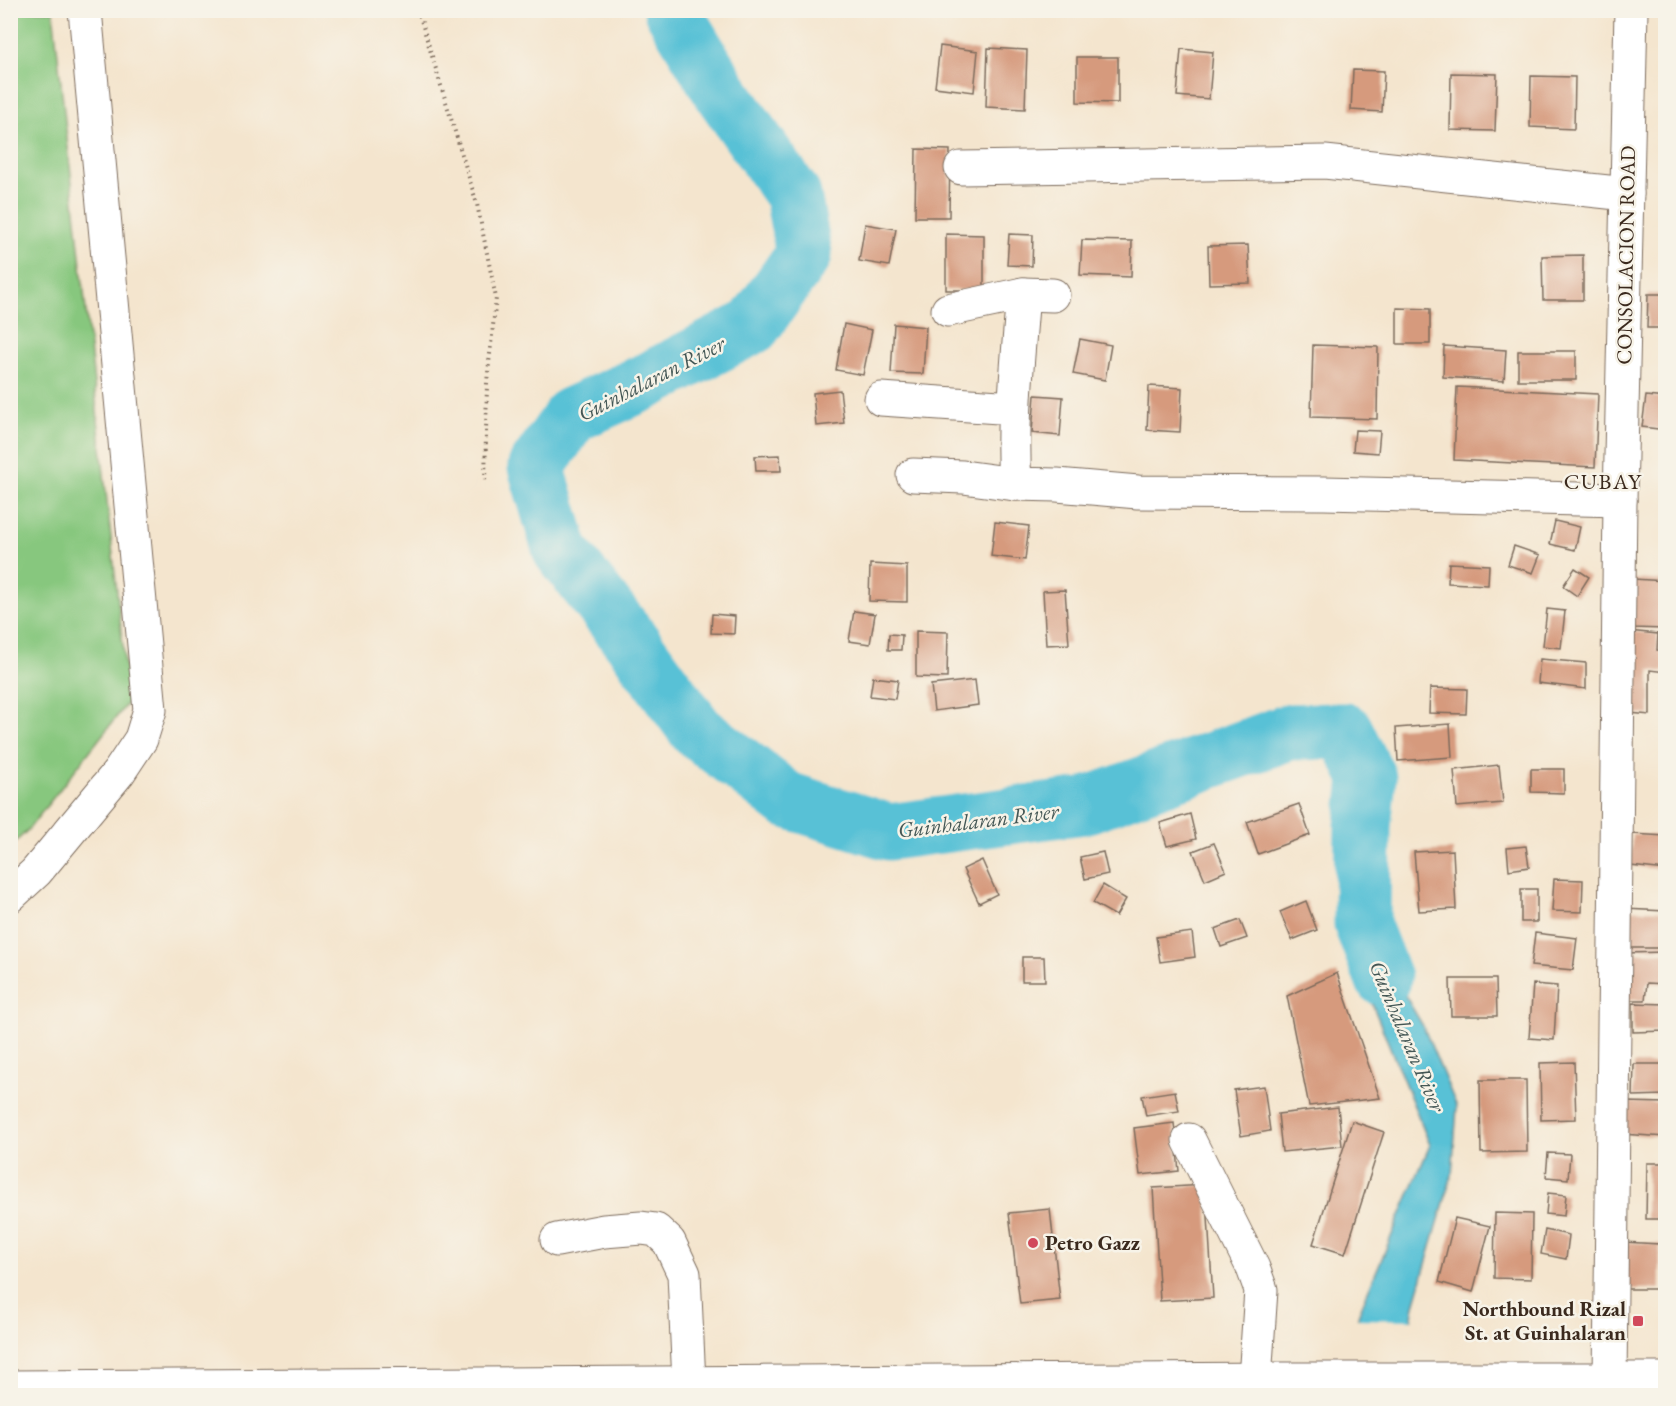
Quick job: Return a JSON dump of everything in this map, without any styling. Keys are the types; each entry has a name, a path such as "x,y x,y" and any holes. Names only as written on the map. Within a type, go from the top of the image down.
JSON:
{"street":[{"path":"10,896 36,872 119,772 141,739 150,710 85,10"},
{"name":"CONSOLACION ROAD","path":"1610,1379 1620,500 1631,10"},
{"path":"961,168 1325,162 1627,194"},
{"path":"948,310 1038,294 1014,408 1015,484"},
{"path":"880,399 1014,408"},
{"path":"913,475 1137,492 1324,493 1620,500"},
{"path":"1189,1140 1253,1268 1261,1290 1250,1383"},
{"path":"557,1240 604,1231 641,1228 656,1230 669,1242 684,1274 689,1383"},
{"path":"10,1387 60,1391 689,1383 1250,1383 1417,1379 1573,1387 1610,1379 1665,1379"}],"path":[{"path":"418,10 477,204 495,298 486,382 485,484"}],"green space":[{"path":"11,10 53,11 129,701 28,830 11,846"}],"water":[{"path":"1350,903 1368,903 1389,968 1423,1026 1457,1107 1452,1175 1414,1305 1398,1395 1334,1396 1360,1310 1430,1145 1355,962"}],"pier":[{"path":"1354,1319 1414,1320 1401,1396 1331,1396"}],"building":[{"path":"940,46 978,51 974,92 935,87"},
{"path":"988,48 1027,50 1025,109 986,107"},
{"path":"1181,49 1213,52 1209,99 1177,96"},
{"path":"1077,57 1118,57 1118,103 1077,102"},
{"path":"1353,70 1384,71 1382,112 1351,110"},
{"path":"1451,73 1497,74 1495,131 1450,130"},
{"path":"1531,76 1575,77 1574,129 1530,127"},
{"path":"916,149 950,150 949,217 915,217"},
{"path":"865,224 896,229 889,266 859,261"},
{"path":"946,234 984,235 984,290 946,290"},
{"path":"1009,234 1033,235 1032,266 1007,265"},
{"path":"1082,240 1132,241 1131,277 1080,275"},
{"path":"1248,245 1250,283 1209,284 1208,246"},
{"path":"1583,255 1583,300 1543,300 1542,256"},
{"path":"1648,294 1666,294 1666,328 1647,328"},
{"path":"1397,308 1430,309 1430,344 1397,344"},
{"path":"844,324 872,330 863,375 836,370"},
{"path":"894,324 926,327 923,374 891,373"},
{"path":"1080,339 1111,345 1105,380 1073,374"},
{"path":"1313,345 1378,347 1377,419 1311,417"},
{"path":"1444,346 1506,350 1504,381 1443,377"},
{"path":"1518,351 1576,351 1576,380 1518,380"},
{"path":"1149,386 1182,388 1180,432 1147,430"},
{"path":"1457,387 1598,394 1595,467 1454,460"},
{"path":"840,390 844,423 816,426 813,393"},
{"path":"1035,395 1063,397 1060,436 1032,433"},
{"path":"1646,396 1666,398 1666,430 1642,427"},
{"path":"1355,430 1380,431 1378,453 1353,451"},
{"path":"780,455 781,471 756,471 755,456"},
{"path":"1555,521 1580,527 1575,550 1550,544"},
{"path":"995,522 1029,526 1025,560 991,556"},
{"path":"1514,546 1540,555 1533,573 1508,565"},
{"path":"1449,563 1489,565 1488,585 1448,583"},
{"path":"870,564 907,566 907,602 869,601"},
{"path":"1575,568 1589,577 1577,596 1563,586"},
{"path":"1633,579 1666,581 1666,629 1633,628"},
{"path":"1065,590 1069,644 1046,645 1043,591"},
{"path":"1547,609 1565,611 1561,648 1543,646"},
{"path":"854,611 875,614 870,644 849,641"},
{"path":"712,614 735,616 734,634 711,633"},
{"path":"916,631 948,632 947,678 916,677"},
{"path":"1628,631 1658,634 1657,650 1666,651 1666,672 1650,670 1650,715 1630,713"},
{"path":"889,634 902,635 901,650 888,650"},
{"path":"1540,659 1586,663 1586,689 1538,683"},
{"path":"873,677 898,680 895,699 870,696"},
{"path":"975,680 978,705 934,711 931,685"},
{"path":"1430,688 1467,689 1466,714 1429,713"},
{"path":"1450,724 1452,757 1398,761 1396,728"},
{"path":"1499,765 1503,803 1457,807 1454,770"},
{"path":"1531,769 1564,769 1564,793 1531,792"},
{"path":"1299,804 1310,835 1258,854 1247,822"},
{"path":"1190,814 1196,839 1167,846 1160,823"},
{"path":"1632,834 1666,836 1666,870 1631,866"},
{"path":"1214,843 1226,871 1205,880 1193,851"},
{"path":"1526,846 1529,867 1509,870 1507,848"},
{"path":"1453,850 1456,909 1419,911 1414,852"},
{"path":"1103,852 1108,874 1085,879 1080,857"},
{"path":"982,860 997,894 979,903 963,869"},
{"path":"1554,879 1583,880 1582,912 1552,911"},
{"path":"1103,885 1126,899 1116,916 1093,903"},
{"path":"1521,889 1537,889 1537,922 1521,922"},
{"path":"1306,901 1317,930 1292,940 1280,912"},
{"path":"1624,909 1666,911 1666,948 1628,948"},
{"path":"1240,920 1247,938 1221,947 1215,929"},
{"path":"1192,932 1195,957 1160,962 1156,937"},
{"path":"1535,933 1577,938 1573,970 1531,966"},
{"path":"1666,952 1666,984 1647,983 1645,1000 1624,1000 1625,953"},
{"path":"1022,957 1044,957 1045,981 1022,981"},
{"path":"1337,973 1380,1098 1309,1106 1287,996"},
{"path":"1450,979 1496,979 1497,1016 1451,1016"},
{"path":"1533,984 1557,986 1554,1040 1529,1038"},
{"path":"1633,1003 1666,1004 1666,1031 1633,1032"},
{"path":"1574,1062 1576,1119 1541,1120 1540,1063"},
{"path":"1634,1064 1666,1064 1666,1095 1633,1096"},
{"path":"1480,1080 1526,1080 1527,1152 1481,1153"},
{"path":"1264,1086 1270,1131 1241,1136 1234,1090"},
{"path":"1175,1091 1179,1111 1146,1116 1142,1096"},
{"path":"1625,1102 1666,1103 1666,1137 1622,1134"},
{"path":"1338,1107 1342,1146 1282,1152 1278,1114"},
{"path":"1352,1121 1384,1132 1345,1254 1313,1244"},
{"path":"1174,1123 1179,1171 1140,1175 1134,1128"},
{"path":"1548,1153 1570,1154 1568,1179 1546,1177"},
{"path":"1647,1163 1666,1163 1666,1219 1646,1219"},
{"path":"1206,1185 1213,1298 1160,1301 1153,1188"},
{"path":"1548,1193 1566,1195 1564,1216 1546,1214"},
{"path":"1050,1209 1060,1300 1020,1304 1009,1213"},
{"path":"1495,1213 1532,1214 1531,1279 1494,1278"},
{"path":"1455,1218 1490,1226 1473,1292 1439,1282"},
{"path":"1545,1230 1569,1235 1566,1259 1541,1254"},
{"path":"1623,1242 1660,1244 1660,1289 1622,1289"}],"waterway":[{"name":"Guinhalaran River","path":"672,10 722,93 793,195 804,254 753,326 645,382 572,415 536,467 561,551 633,643 697,731 787,800 889,832 1084,806 1289,732 1345,731 1368,778 1363,826 1362,924 1383,978"}],"place":[{"name":"Petro Gazz","path":"1033,1243"},
{"name":"Northbound Rizal St. at Guinhalaran","path":"1638,1321"}],"district":[{"name":"CUBAY","path":"1603,481"}]}
